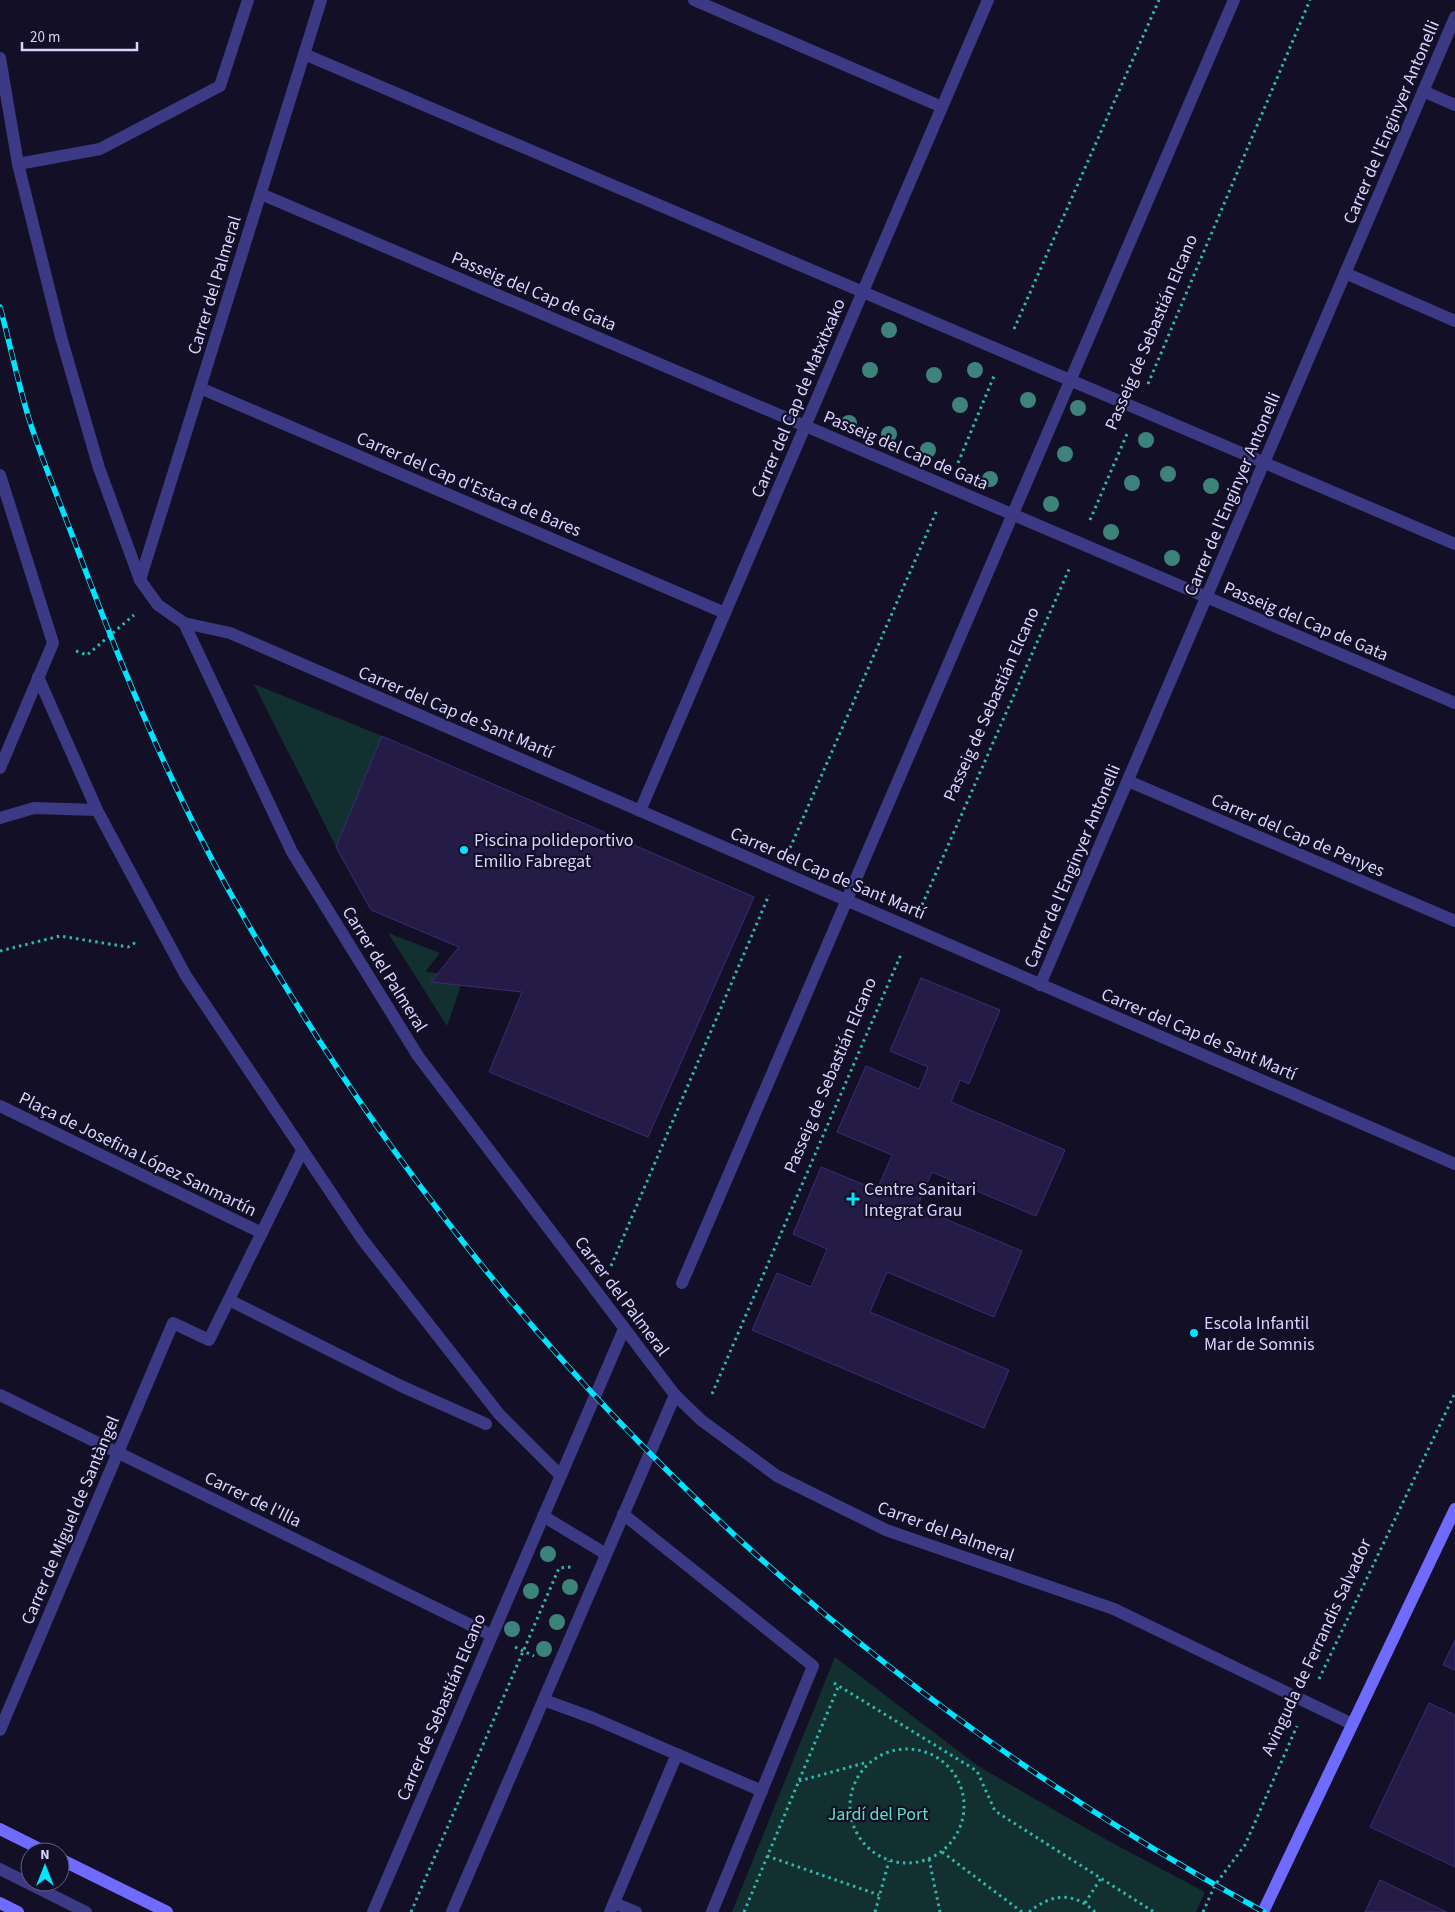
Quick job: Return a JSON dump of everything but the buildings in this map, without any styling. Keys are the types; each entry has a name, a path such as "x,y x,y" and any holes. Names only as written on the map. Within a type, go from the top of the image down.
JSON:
{"street":[{"path":"18,164 100,149 220,86 248,0"},
{"name":"Carrer del Palmeral","path":"140,580 321,0"},
{"path":"694,0 942,107"},
{"name":"Carrer del Cap de Matxitxako","path":"640,811 988,0"},
{"path":"682,1283 1234,0"},
{"name":"Carrer de l'Enginyer Antonelli","path":"1040,985 1455,17"},
{"path":"304,54 1455,544"},
{"path":"0,58 18,164 61,336 96,458 140,580 158,605 184,623"},
{"path":"1423,91 1455,105"},
{"name":"Passeig del Cap de Gata","path":"260,194 1455,703"},
{"path":"1345,273 1455,321"},
{"name":"Carrer del Cap d'Estaca de Bares","path":"200,388 725,612"},
{"path":"0,474 53,643 0,768"},
{"name":"Carrer del Palmeral","path":"184,623 292,852 413,1048 675,1395 701,1420 777,1476 886,1530 1114,1609 1352,1724"},
{"name":"Carrer del Cap de Sant Martí","path":"184,623 230,633 1455,1164"},
{"path":"38,677 97,810 186,976 362,1239 499,1414 560,1475"},
{"name":"Carrer del Cap de Penyes","path":"1128,782 1455,921"},
{"path":"0,818 34,808 97,810"},
{"name":"Plaça de Josefina López Sanmartín","path":"0,1106 262,1233"},
{"name":"Plaça de Josefina López Sanmartín","path":"173,1323 209,1340 302,1150"},
{"path":"229,1300 401,1386 486,1424"},
{"name":"Carrer de Miguel de Santàngel","path":"0,1730 173,1323"},
{"name":"Carrer de Sebastián Elcano","path":"373,1912 490,1635 624,1329"},
{"name":"Carrer de l'Illa","path":"0,1395 490,1635"},
{"path":"452,1912 675,1395"},
{"path":"1263,1912 1455,1509"},
{"path":"624,1514 813,1666 712,1912"},
{"path":"542,1516 606,1554"},
{"path":"544,1700 593,1718 762,1790"},
{"path":"636,1912 612,1907 677,1754"},
{"path":"0,1830 25,1842"},
{"path":"70,1864 168,1912"},
{"path":"0,1869 86,1912"},
{"path":"0,1903 18,1912"}],"path":[{"path":"599,1295 779,871 1159,0"},
{"name":"Passeig de Sebastián Elcano","path":"701,1420 1080,543 1310,0"},
{"path":"53,643 88,655 136,613 158,605"},
{"path":"0,952 60,936 128,946 160,930"},
{"name":"Avinguda de Ferrandis Salvador","path":"1203,1912 1215,1886 1245,1845 1308,1702 1455,1393"},
{"path":"411,1912 523,1651"},
{"path":"744,1912 839,1685"},
{"path":"798,1781 869,1762 890,1750 913,1748 935,1755 952,1770 963,1790 965,1814 957,1835 942,1852 929,1859 909,1864 889,1861 863,1845 850,1817 852,1787 869,1762"},
{"path":"942,1852 1022,1912"},
{"path":"767,1856 880,1895"},
{"path":"929,1859 940,1912"},
{"path":"875,1912 889,1861"},
{"path":"1085,1903 1101,1878"},
{"path":"1029,1912 1043,1901 1064,1896 1085,1903 1095,1912"}],"green space":[{"path":"254,684 382,736 336,847"},
{"path":"388,933 440,953 425,972 438,973 431,982 461,985 447,1026"},
{"name":"Jardí del Port","path":"835,1657 978,1766 1103,1838 1205,1892 1196,1912 732,1912"}],"railway":[{"path":"0,307 34,435 101,612 168,771 198,833 247,923 319,1040 412,1175 513,1303 621,1423 736,1536 858,1641 987,1739 1122,1829 1264,1912"}],"place":[{"name":"Piscina polideportivo Emilio Fabregat","path":"464,850"},
{"name":"Centre Sanitari Integrat Grau","path":"853,1199"},
{"name":"Escola Infantil Mar de Somnis","path":"1194,1333"}]}
